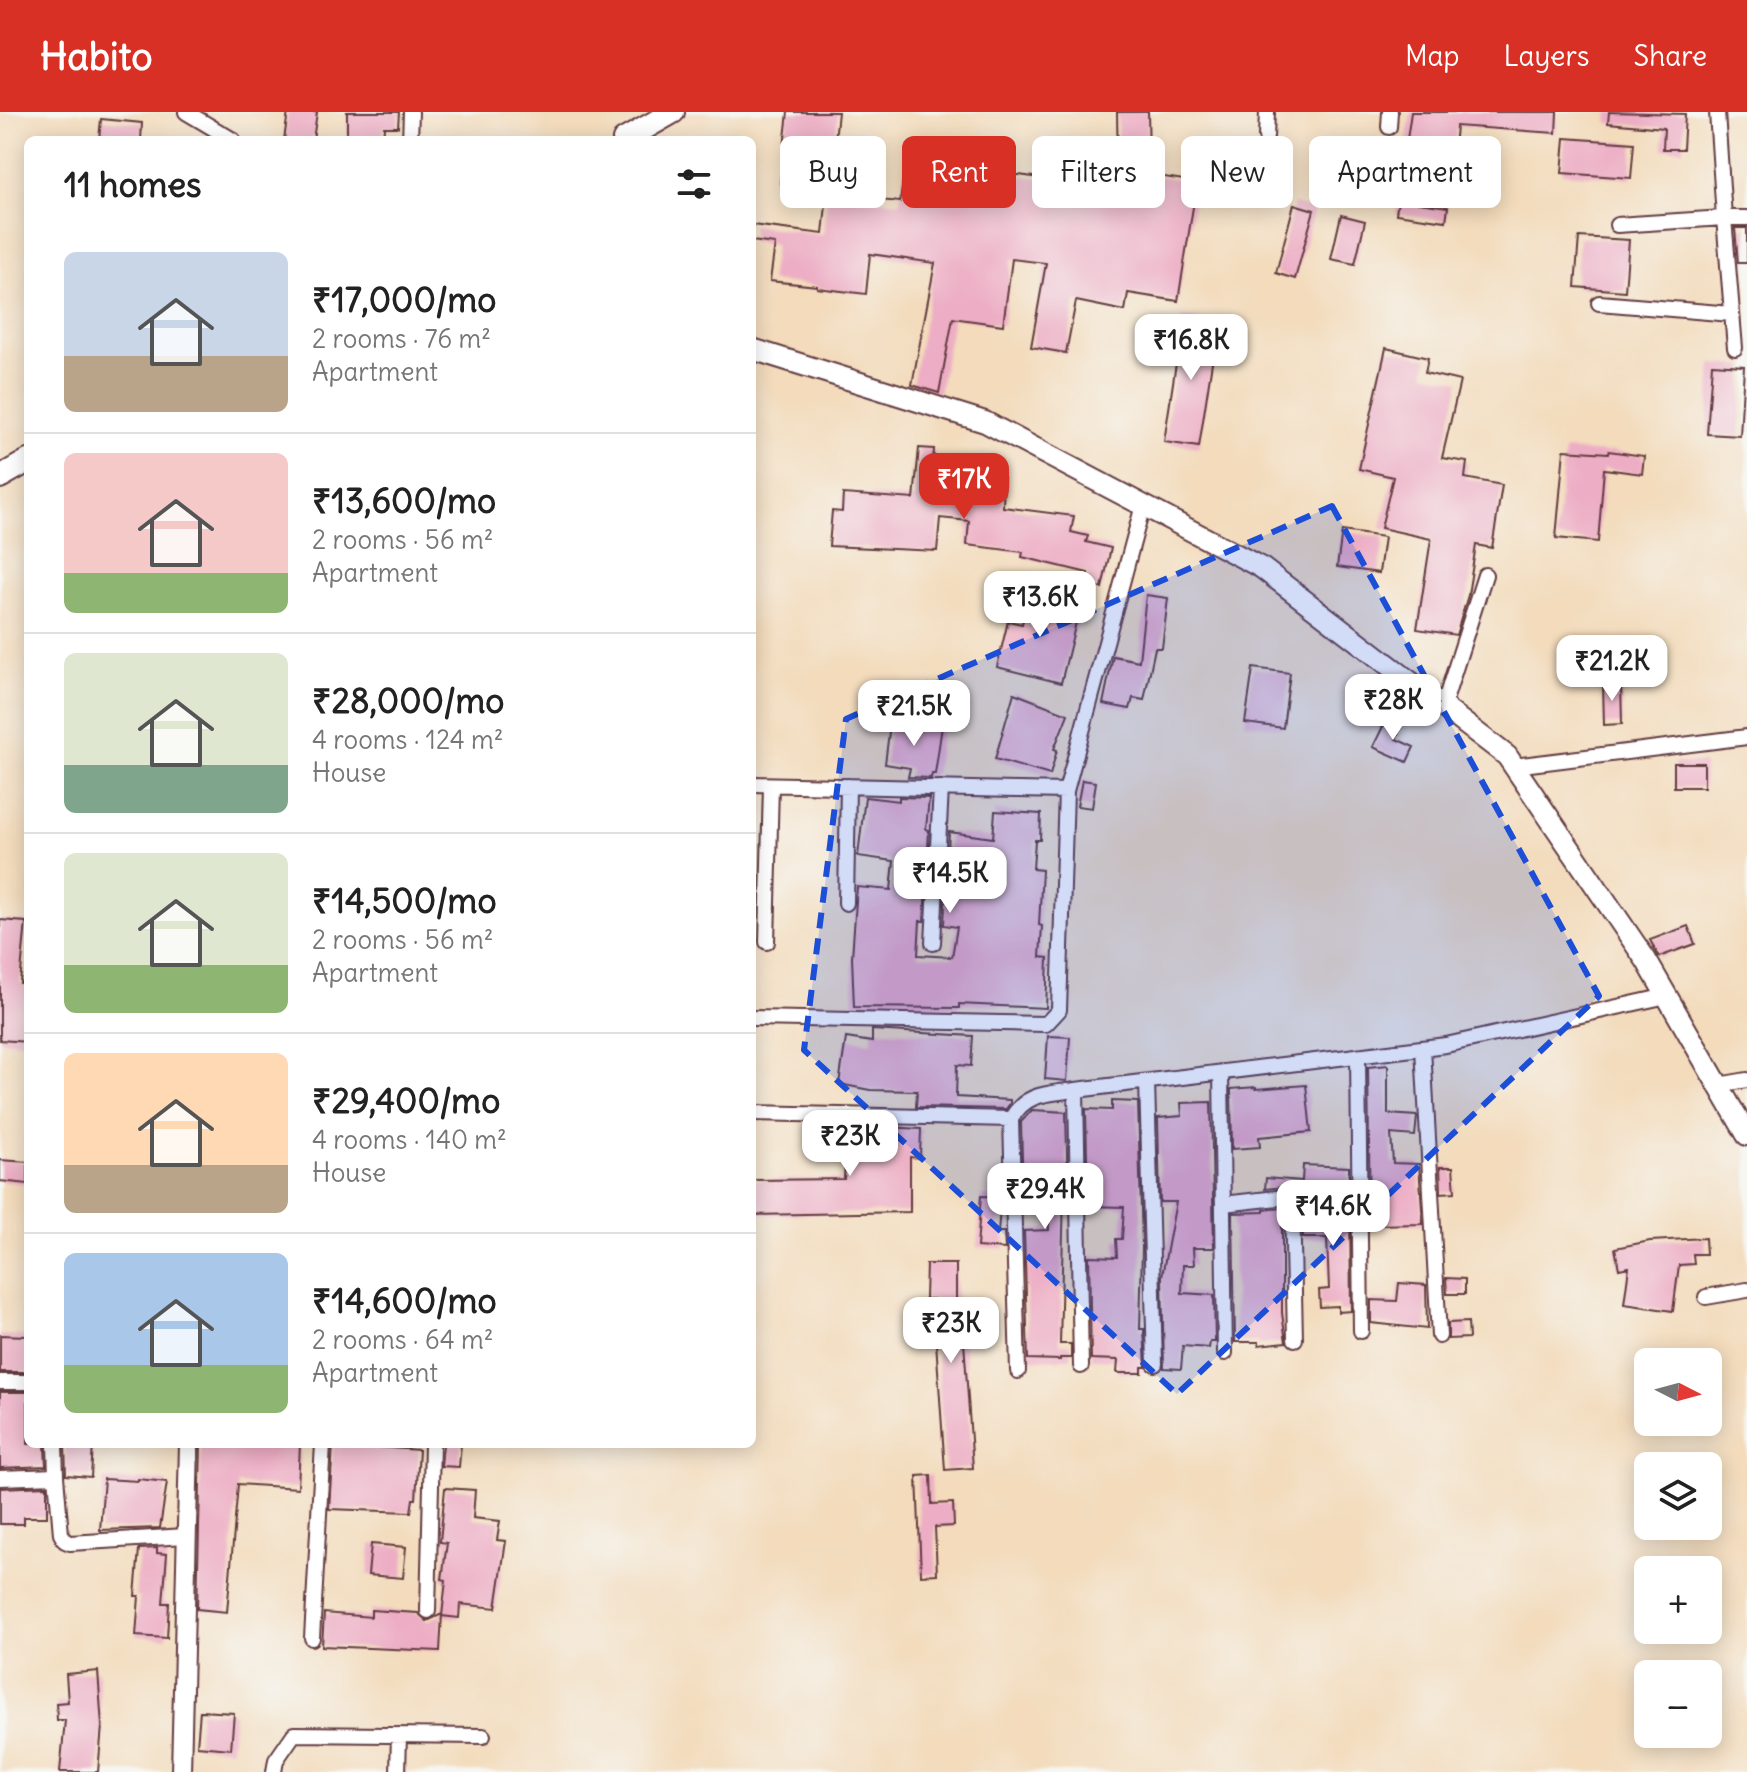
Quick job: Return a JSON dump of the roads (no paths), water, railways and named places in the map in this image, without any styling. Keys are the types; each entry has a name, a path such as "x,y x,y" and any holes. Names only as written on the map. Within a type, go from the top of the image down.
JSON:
{"main road":[{"path":"631,136 673,112"},
{"path":"756,350 985,422 1262,568 1507,756 1646,960 1747,1135"},
{"path":"0,477 24,463"}],"street":[{"path":"186,112 226,136"},
{"path":"410,136 411,112"},
{"path":"1266,136 1267,112"},
{"path":"1717,112 1735,348"},
{"path":"1617,225 1747,218"},
{"path":"1599,303 1732,314"},
{"path":"756,1018 1046,1024 1059,1010 1066,791 1143,505"},
{"path":"1443,707 1485,575"},
{"path":"1514,766 1747,737"},
{"path":"756,784 1066,791"},
{"path":"767,942 771,785"},
{"path":"846,903 848,786"},
{"path":"933,943 941,788"},
{"path":"1018,1371 1011,1119 1020,1104 1035,1096 1076,1090 1423,1048 1667,996"},
{"path":"1423,1048 1439,1336"},
{"path":"1358,1056 1361,1331"},
{"path":"1221,1073 1225,1353"},
{"path":"1718,1085 1747,1080"},
{"path":"1147,1082 1155,1364"},
{"path":"1076,1090 1081,1366"},
{"path":"756,1113 1011,1119"},
{"path":"1223,1204 1360,1189"},
{"path":"1292,1197 1295,1339"},
{"path":"1706,1297 1747,1290"},
{"path":"0,1382 24,1382"},
{"path":"55,1448 61,1534 65,1541 186,1536"},
{"path":"181,1772 189,1448"},
{"path":"312,1638 323,1448"},
{"path":"428,1611 432,1448"},
{"path":"0,1478 56,1476"},
{"path":"274,1772 276,1760 294,1734 483,1736"},
{"path":"398,1772 399,1735"}]}
